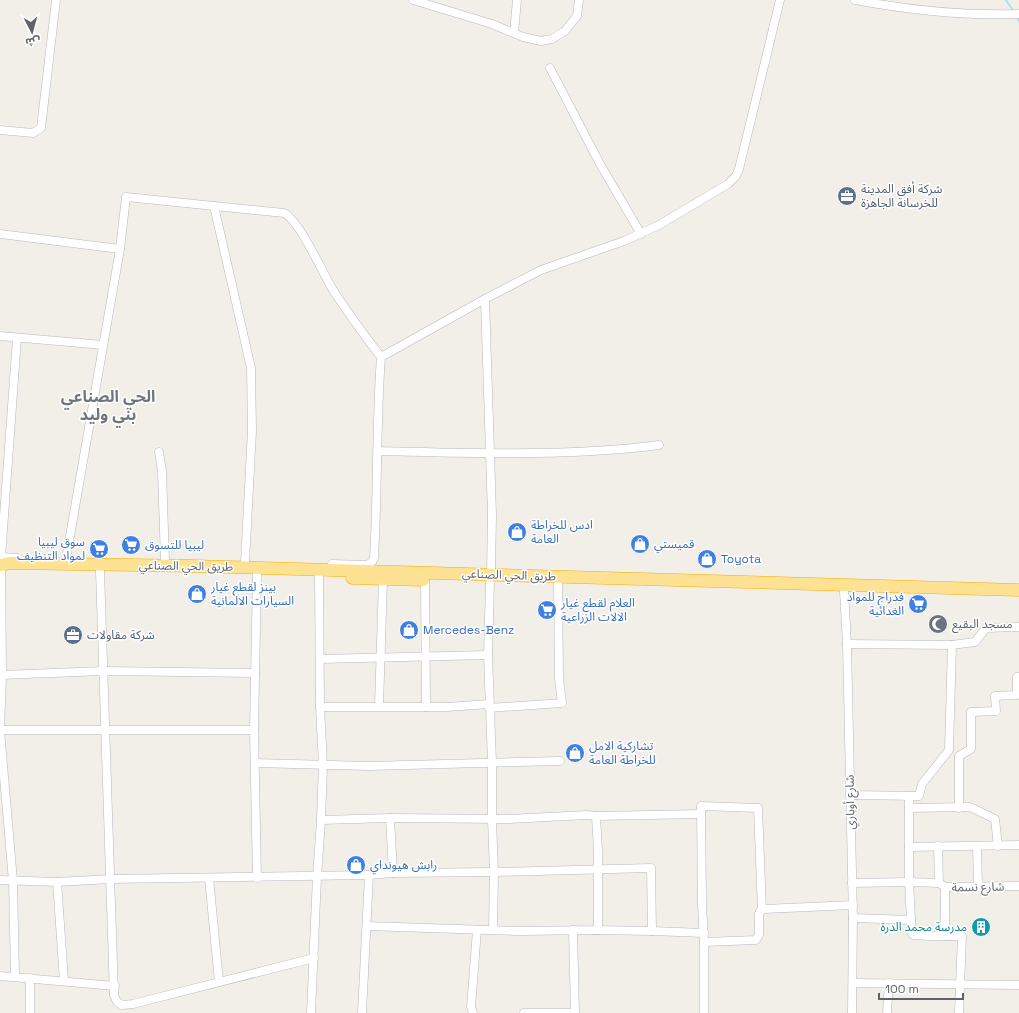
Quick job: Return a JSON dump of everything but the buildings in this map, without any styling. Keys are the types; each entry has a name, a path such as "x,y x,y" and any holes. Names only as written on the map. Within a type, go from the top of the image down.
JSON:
{"highway":[{"name":"طريق الحي الصناعي","path":"1,562 11,564 111,564 374,570 490,578 1019,590"},
{"path":"1,562 11,567 57,570 257,574 383,580 490,578 558,584 1019,596"}],"street":[{"path":"0,130 33,133 41,128 56,0"},
{"path":"413,0 492,24 514,33 541,41 552,40 565,31 577,16 579,0"},
{"path":"514,33 518,0"},
{"path":"381,357 485,298 541,270 642,234 679,214 732,181 739,169 780,0"},
{"path":"855,0 924,10 969,14 1019,14"},
{"path":"550,68 600,164 642,234"},
{"path":"66,559 120,249 126,197 284,213 302,235 354,323 381,357 378,402 374,570"},
{"path":"214,206 251,368 252,431 245,562"},
{"path":"0,234 120,249"},
{"path":"485,298 492,515 488,655 492,762 494,872 493,929"},
{"path":"0,336 103,345"},
{"path":"15,976 13,881 0,730 1,562 17,338"},
{"path":"378,451 490,454 623,450 659,445"},
{"path":"159,452 162,471 165,561"},
{"path":"1,562 66,559 367,565 372,562 374,558"},
{"path":"100,571 115,986 114,995 117,1002 122,1005 133,1004 314,958"},
{"path":"257,574 254,730 257,878"},
{"path":"311,1013 317,877 322,820 323,765 320,707 320,576"},
{"path":"379,706 383,580"},
{"path":"425,580 426,707"},
{"path":"320,707 489,706 562,703 559,679 558,584"},
{"name":"شارع أوباري","path":"844,591 847,644 853,918 852,1013"},
{"path":"847,644 952,645 975,642 986,628 1019,627"},
{"path":"850,795 919,796 922,784 949,750 952,645"},
{"path":"320,660 488,655"},
{"path":"1,675 104,672 255,673"},
{"path":"959,756 971,749 971,712 996,711 996,696 1016,695 1017,677 1019,677"},
{"path":"0,730 254,730"},
{"path":"949,750 959,756"},
{"path":"959,756 959,808"},
{"path":"255,763 368,766 560,761"},
{"path":"909,796 909,882 911,932 913,935 962,936 960,1013"},
{"path":"367,926 519,931 652,931 704,937 756,940 759,935 759,914 762,910 758,808 701,806 702,904 704,937 704,1013"},
{"path":"909,808 970,808 995,818 998,846"},
{"path":"322,820 390,818 492,819 587,815 701,814"},
{"path":"594,930 598,930 596,816"},
{"path":"390,818 393,873"},
{"path":"909,847 1019,845"},
{"path":"938,846 945,936"},
{"path":"977,846 978,887"},
{"path":"0,880 57,882 111,879 317,877 393,873 651,868 652,931"},
{"path":"362,1013 369,875"},
{"path":"209,878 218,982"},
{"path":"57,882 64,980"},
{"name":"شارع نسمة","path":"852,883 909,882 978,887 1019,886"},
{"path":"762,910 852,905"},
{"path":"853,918 911,920"},
{"path":"473,1013 471,1006 477,930"},
{"path":"524,1013 574,1013 573,930"},
{"path":"0,976 64,980 115,986"},
{"path":"30,978 30,1013"},
{"path":"853,983 1019,985"},
{"path":"887,1013 889,983"},
{"path":"133,1004 134,1013"}],"waterway":[{"path":"1006,0 1014,12"},
{"path":"1017,17 1019,22"}],"place":[{"name":"شركة أفق المدينة للخرسانة الجاهزة","path":"847,196"},
{"name":"ادس للخراطة العامة","path":"517,532"},
{"name":"قميستي","path":"640,544"},
{"name":"ليبيا للتسوق","path":"131,545"},
{"name":"سوق ليبيا لمواد التنظيف","path":"99,549"},
{"name":"Toyota","path":"707,559"},
{"name":"بينز لقطع غيار السيارات الالمانية","path":"197,594"},
{"name":"فدراج للمواد الغدائية","path":"918,604"},
{"name":"العلام لقطع غيار الالات الزراعية","path":"547,610"},
{"name":"مسجد البقيع","path":"938,624"},
{"name":"Mercedes-Benz","path":"409,630"},
{"name":"شركة مقاولات","path":"73,635"},
{"name":"تشاركية الامل للخراطة العامة","path":"575,753"},
{"name":"رابش هيونداي","path":"356,865"},
{"name":"مدرسة محمد الدرة","path":"981,927"}],"district":[{"name":"الحي الصناعي بني وليد","path":"108,405"}]}
